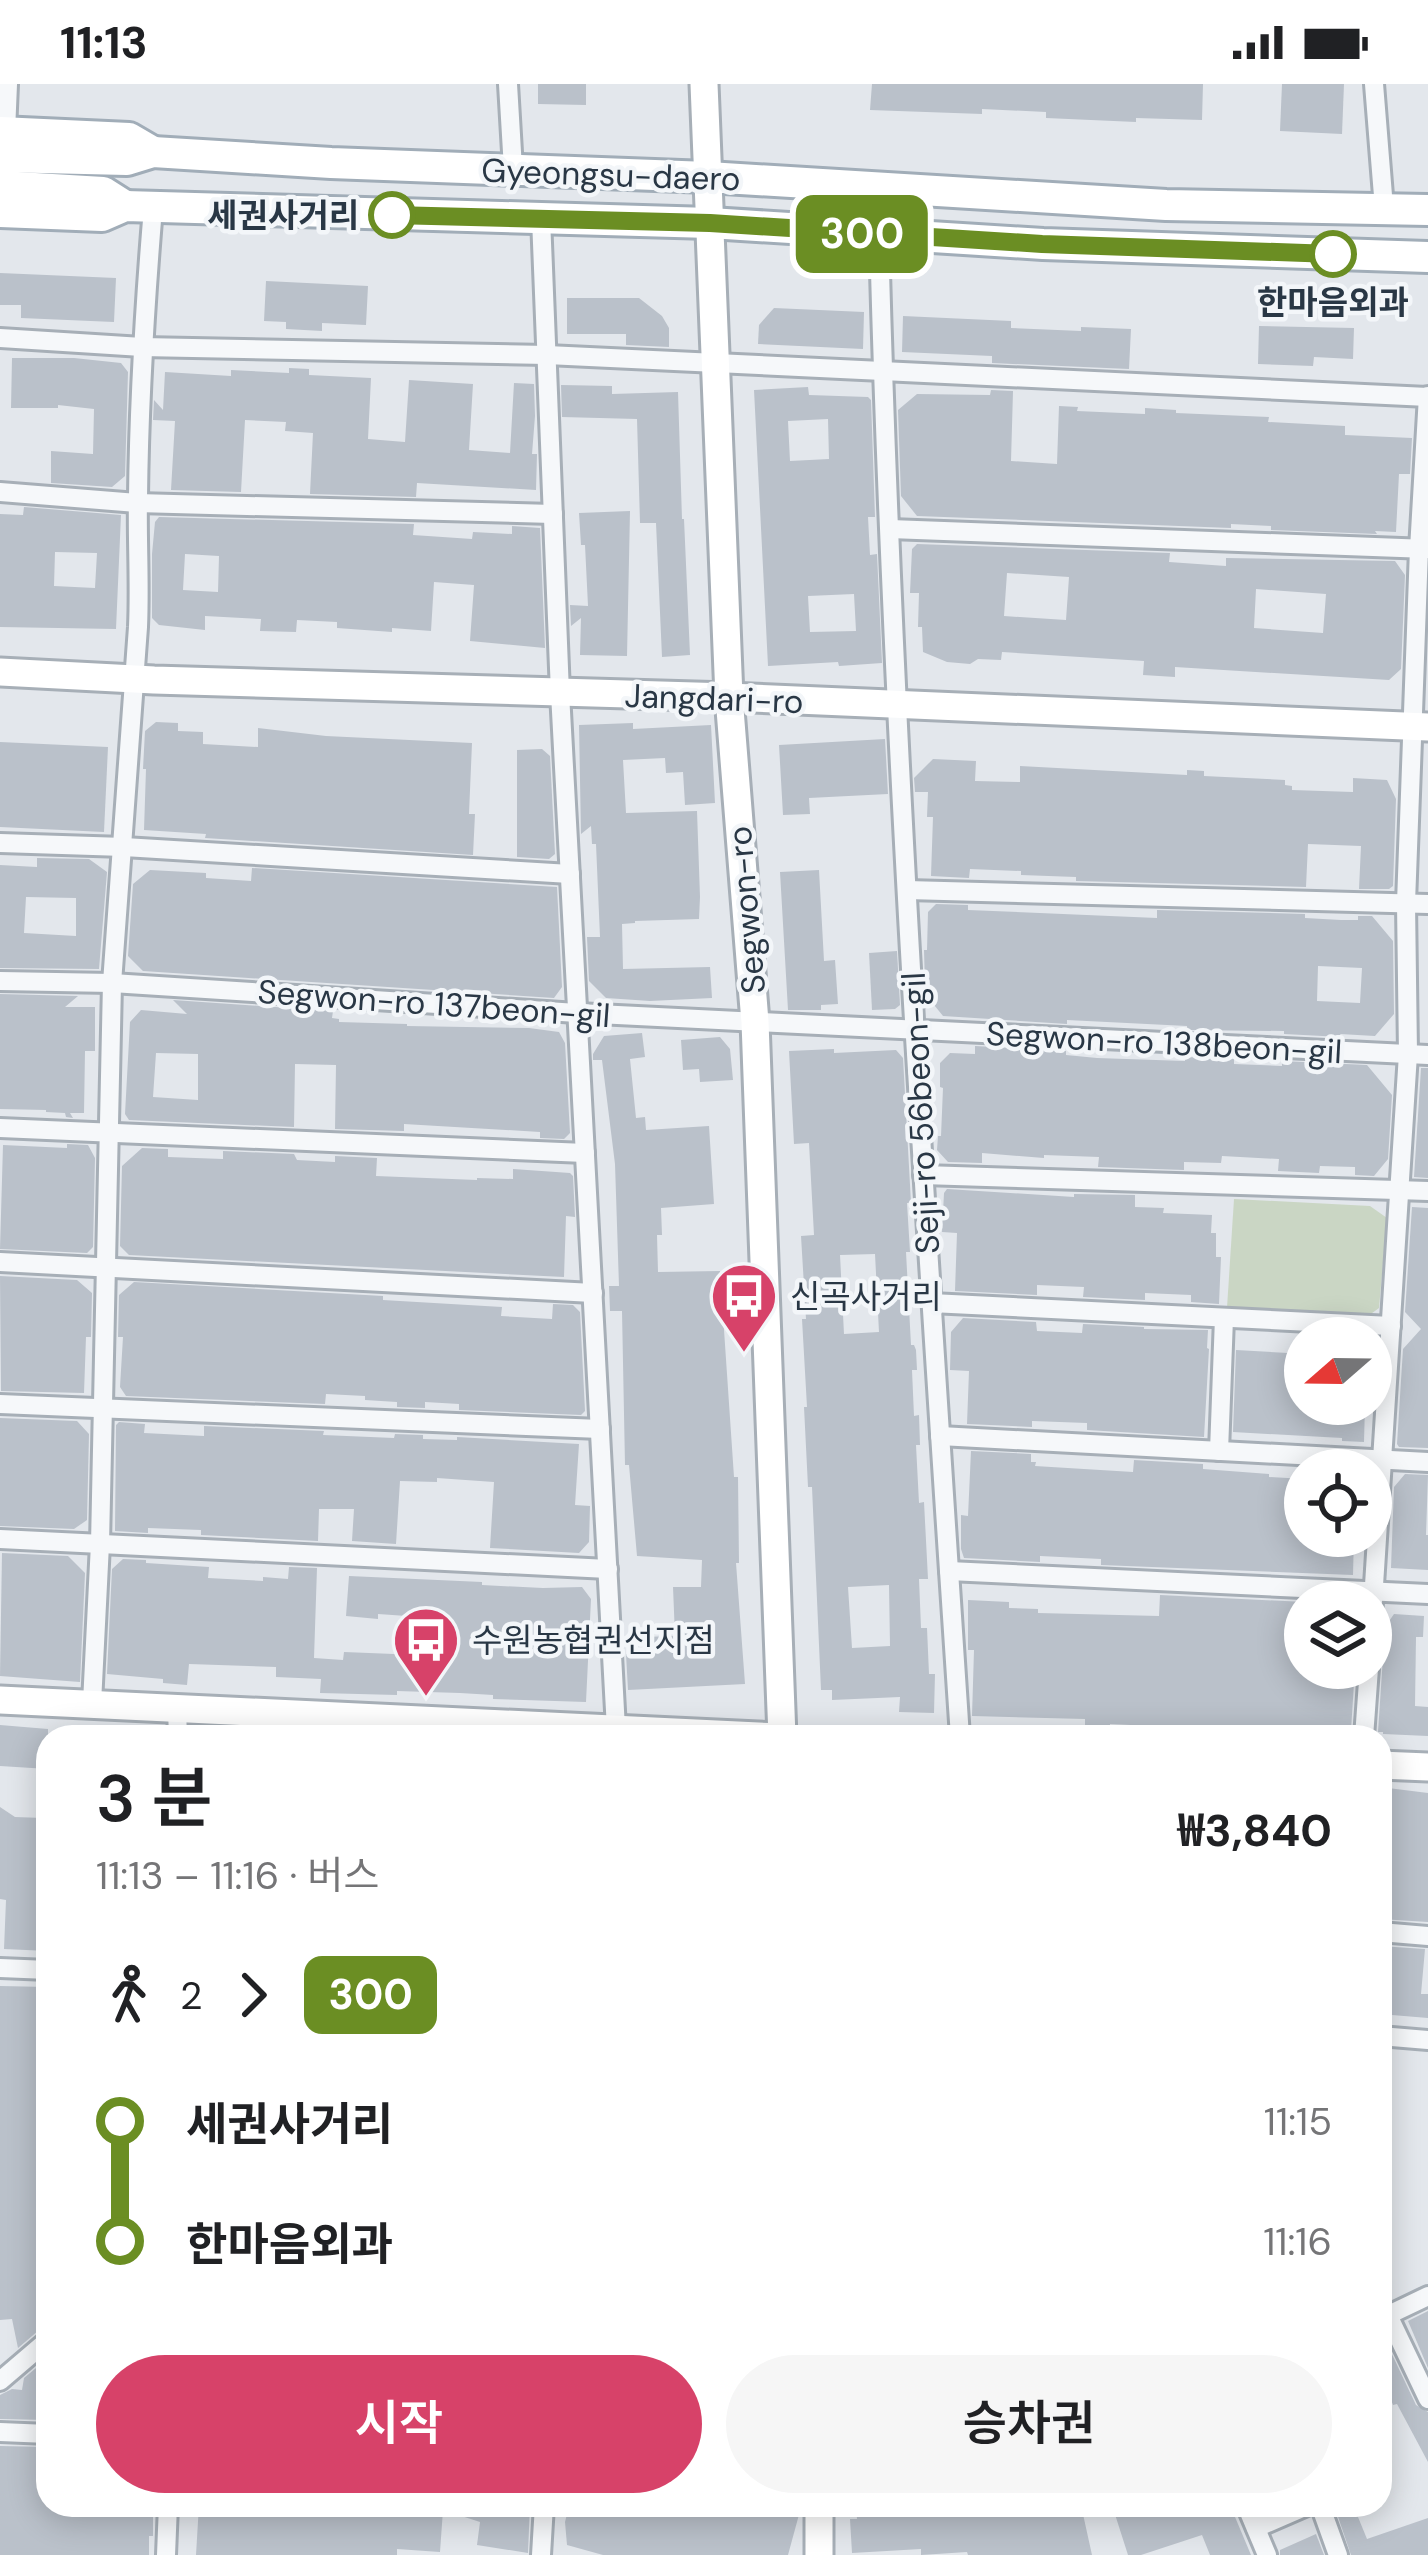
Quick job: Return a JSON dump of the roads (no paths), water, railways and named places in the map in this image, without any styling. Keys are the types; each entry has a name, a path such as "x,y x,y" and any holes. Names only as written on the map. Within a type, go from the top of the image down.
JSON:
{"main road":[{"name":"Gyeongsu-daero","path":"2,140 129,138 153,152 708,177 1166,206 1428,210"},
{"name":"Gyeongsu-daero","path":"0,187 103,193 139,207"},
{"name":"Gyeongsu-daero","path":"0,212 102,216 139,207 710,223 1042,244 1428,257"}],"street":[{"path":"2,140 8,84"},
{"path":"508,84 513,169"},
{"name":"Segwon-ro","path":"704,84 729,698 755,1022 781,1725"},
{"path":"1374,84 1384,208"},
{"path":"92,1703 104,1406 112,983 140,578 139,207"},
{"path":"541,218 560,693 616,1725"},
{"name":"Seji-ro 56beon-gil","path":"879,235 914,1028 959,1725"},
{"path":"0,338 548,355 1428,396 1420,726 1406,903 1418,1054 1400,1190 1392,1317"},
{"path":"0,492 137,503 554,514"},
{"path":"890,529 1424,549"},
{"name":"Jangdari-ro","path":"0,672 1420,726"},
{"path":"0,843 570,874"},
{"path":"907,890 1428,904"},
{"name":"Segwon-ro 137beon-gil","path":"0,981 112,983 755,1022"},
{"name":"Segwon-ro 138beon-gil","path":"755,1022 1418,1054"},
{"path":"0,1128 585,1153"},
{"path":"923,1175 1428,1191"},
{"path":"0,1262 593,1293"},
{"path":"932,1303 1284,1321"},
{"path":"1219,1451 1224,1318"},
{"path":"0,1404 600,1429"},
{"path":"940,1436 1284,1455"},
{"path":"1392,1460 1428,1462"},
{"path":"0,1539 608,1569"},
{"path":"949,1571 1284,1587"},
{"path":"1392,1592 1428,1594"},
{"path":"1365,1725 1367,1689"},
{"path":"0,1700 92,1703 177,1723 266,1725"},
{"path":"1392,1766 1428,1767"},
{"path":"1392,1933 1428,1936"},
{"path":"0,1968 36,1970"},
{"path":"1392,2037 1425,2039"},
{"path":"1392,2047 1425,2039"},
{"path":"1392,2313 1428,2296"},
{"path":"1392,2332 1428,2399"},
{"path":"0,2381 36,2350"},
{"path":"0,2432 36,2434"},
{"path":"166,2555 168,2517"},
{"path":"542,2555 544,2517"},
{"path":"816,2517 819,2555"},
{"path":"1251,2517 1268,2555"},
{"path":"1256,2528 1281,2517"},
{"path":"1324,2517 1338,2555"}],"place":[{"name":"세권사거리","path":"392,215"},
{"name":"한마음외과","path":"1333,254"},
{"name":"신곡사거리","path":"744,1355"},
{"name":"수원농협권선지점","path":"426,1699"}]}
